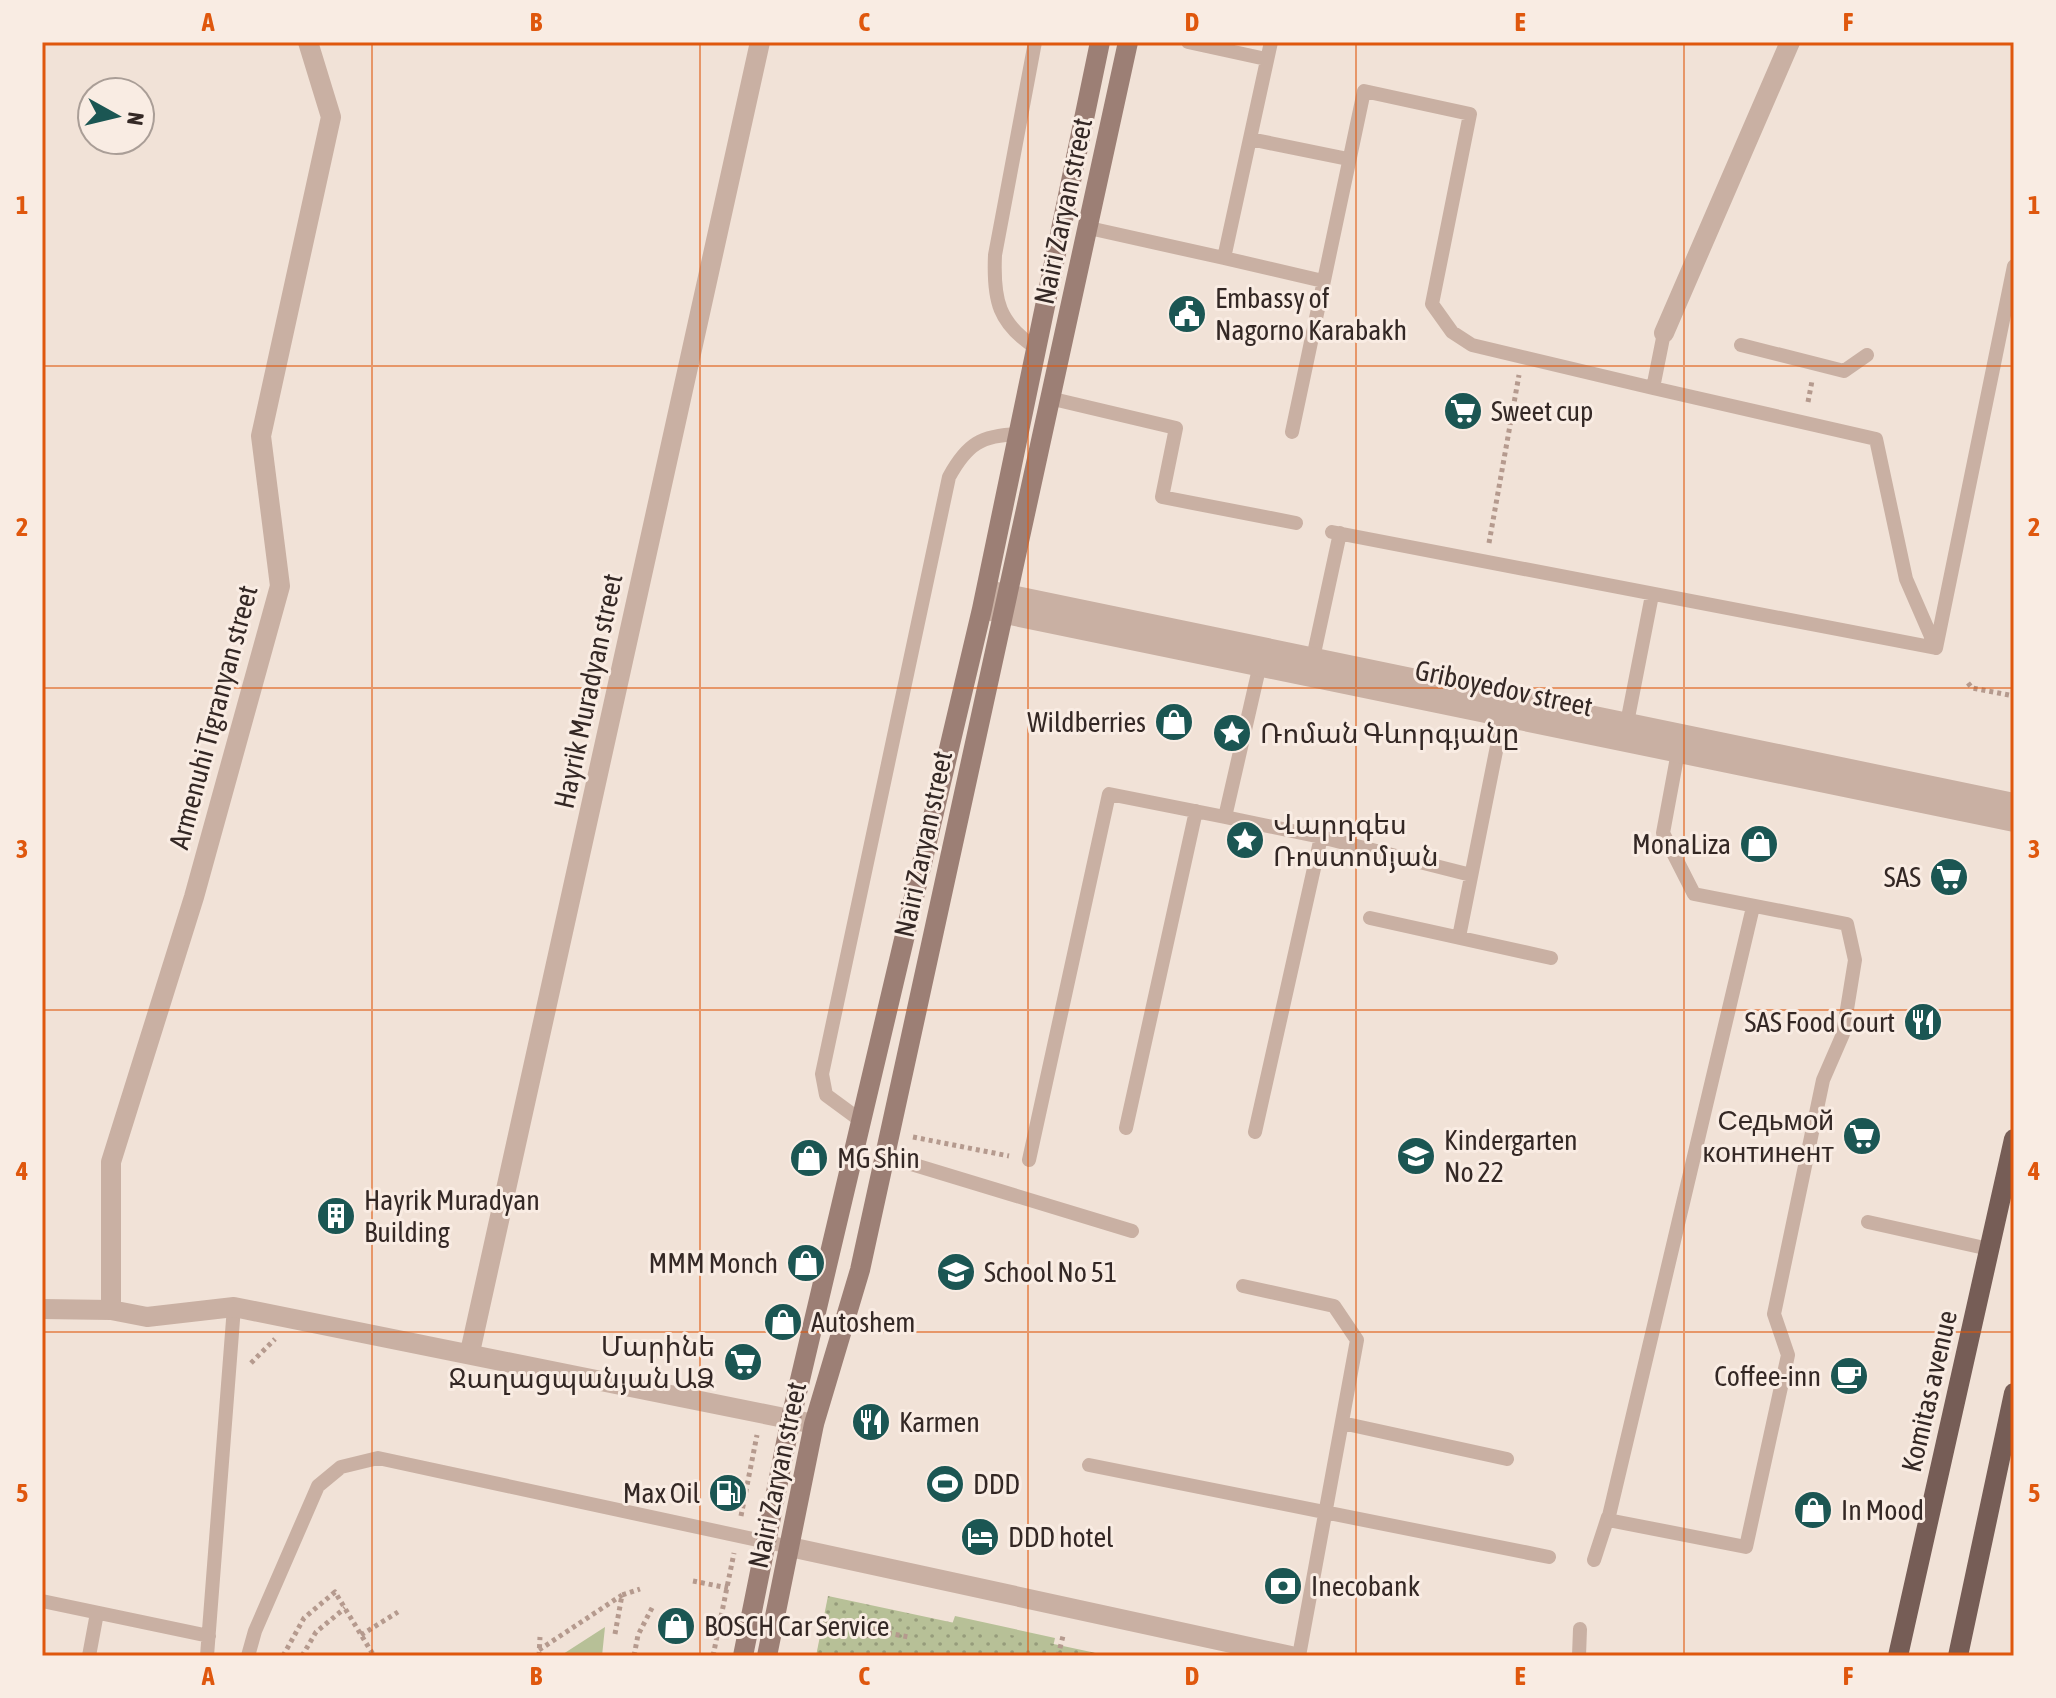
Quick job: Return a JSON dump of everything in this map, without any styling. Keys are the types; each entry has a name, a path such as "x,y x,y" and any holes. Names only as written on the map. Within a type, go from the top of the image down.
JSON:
{"main road":[{"name":"Nairi Zaryan street","path":"767,1656 814,1424 860,1270 885,1156 994,601 1020,434 1100,42"},
{"name":"Nairi Zaryan street","path":"743,1656 791,1418 860,1120 1049,398 1128,42"},
{"name":"Komitas avenue","path":"1898,1656 2014,1139"},
{"path":"1958,1656 2014,1393"}],"street":[{"name":"Armenuhi Tigranyan street","path":"111,1310 111,1162 194,897 280,586 261,436 331,117 308,42"},
{"name":"Hayrik Muradyan street","path":"470,1352 760,42"},
{"path":"1664,333 1790,42"},
{"name":"Griboyedov street","path":"994,601 1261,657 1503,716 1626,732 1678,752 2014,822"},
{"name":"Griboyedov street","path":"1261,657 1313,658 1626,732 2014,803"},
{"path":"42,1309 111,1310 147,1317 234,1307 470,1352 814,1424"},
{"path":"790,1547 1291,1656"}],"lane":[{"path":"1035,42 995,255 993,290 1000,313 1020,338 1038,349"},
{"path":"1188,42 1266,59"},
{"path":"1224,258 1271,42"},
{"path":"1292,432 1364,91 1470,114 1432,304 1452,332 1472,345 1522,359 1876,439 1906,579 1936,648"},
{"path":"1250,139 1348,159"},
{"path":"1089,228 1323,281"},
{"path":"1936,648 2014,266"},
{"path":"1653,388 1664,333"},
{"path":"1741,345 1844,371 1867,355"},
{"path":"1049,398 1176,428 1162,497 1296,523"},
{"path":"860,1120 826,1095 822,1074 949,477 963,451 993,435 1020,434"},
{"path":"1313,658 1336,532 1936,648"},
{"path":"1626,732 1652,595"},
{"path":"1225,817 1261,657"},
{"path":"1459,937 1503,716"},
{"path":"1608,1517 1608,1520 1746,1547 1788,1355 1774,1314 1801,1208 1823,1080 1843,1034 1855,960 1847,924 1694,894 1663,833 1678,752"},
{"path":"1029,1160 1109,794 1321,837 1471,875"},
{"path":"1126,1128 1196,811"},
{"path":"1255,1132 1321,837"},
{"path":"1594,1560 1608,1517 1753,907"},
{"path":"1370,918 1551,958"},
{"path":"885,1156 1132,1231"},
{"path":"1868,1222 1989,1249"},
{"path":"1243,1286 1334,1306 1357,1340 1299,1656"},
{"path":"207,1656 234,1307"},
{"path":"1342,1423 1507,1459"},
{"path":"248,1656 255,1631 318,1486 341,1467 378,1458 790,1547"},
{"path":"1089,1465 1549,1557"},
{"path":"42,1601 209,1636"},
{"path":"89,1656 97,1613"},
{"path":"1579,1656 1580,1629"}],"path":[{"path":"1485,562 1522,359"},
{"path":"1804,421 1816,364"},
{"path":"1968,683 1972,688 2014,696"},
{"path":"913,1137 1029,1160"},
{"path":"226,1387 296,1319"},
{"path":"693,1581 728,1588"},
{"path":"539,1653 622,1595 640,1589"},
{"path":"283,1656 304,1618 335,1592 374,1656"},
{"path":"615,1634 622,1595"},
{"path":"634,1656 638,1635 653,1606"},
{"path":"302,1656 316,1632 345,1608"},
{"path":"361,1635 398,1612"},
{"path":"816,1618 856,1626 866,1620 872,1630"},
{"path":"856,1626 863,1636 872,1630 909,1637"},
{"path":"1058,1656 1063,1636"},
{"path":"539,1653 540,1637"}],"green space":[{"path":"828,1596 1110,1656 816,1656"},
{"path":"955,1616 1055,1638 1051,1656 941,1656"},
{"path":"605,1627 602,1656 560,1656"}],"place":[{"name":"Embassy of Nagorno Karabakh","path":"1187,314"},
{"name":"Sweet cup","path":"1463,411"},
{"name":"Wildberries","path":"1174,722"},
{"name":"Ռոման Գևորգյանը","path":"1232,733"},
{"name":"Վարդգես Ռոստոմյան","path":"1245,840"},
{"name":"MonaLiza","path":"1759,844"},
{"name":"SAS","path":"1949,877"},
{"name":"SAS Food Court","path":"1923,1022"},
{"name":"Седьмой континент","path":"1862,1136"},
{"name":"Kindergarten No 22","path":"1416,1156"},
{"name":"MG Shin","path":"809,1158"},
{"name":"Hayrik Muradyan Building","path":"336,1216"},
{"name":"MMM Monch","path":"806,1263"},
{"name":"School No 51","path":"956,1272"},
{"name":"Autoshem","path":"783,1322"},
{"name":"Մարինե Ջաղացպանյան ԱՁ","path":"743,1362"},
{"name":"Coffee-inn","path":"1849,1376"},
{"name":"Karmen","path":"871,1422"},
{"name":"DDD","path":"945,1484"},
{"name":"Max Oil","path":"728,1493"},
{"name":"In Mood","path":"1813,1510"},
{"name":"DDD hotel","path":"980,1537"},
{"name":"Inecobank","path":"1283,1586"},
{"name":"BOSCH Car Service","path":"676,1626"}]}
